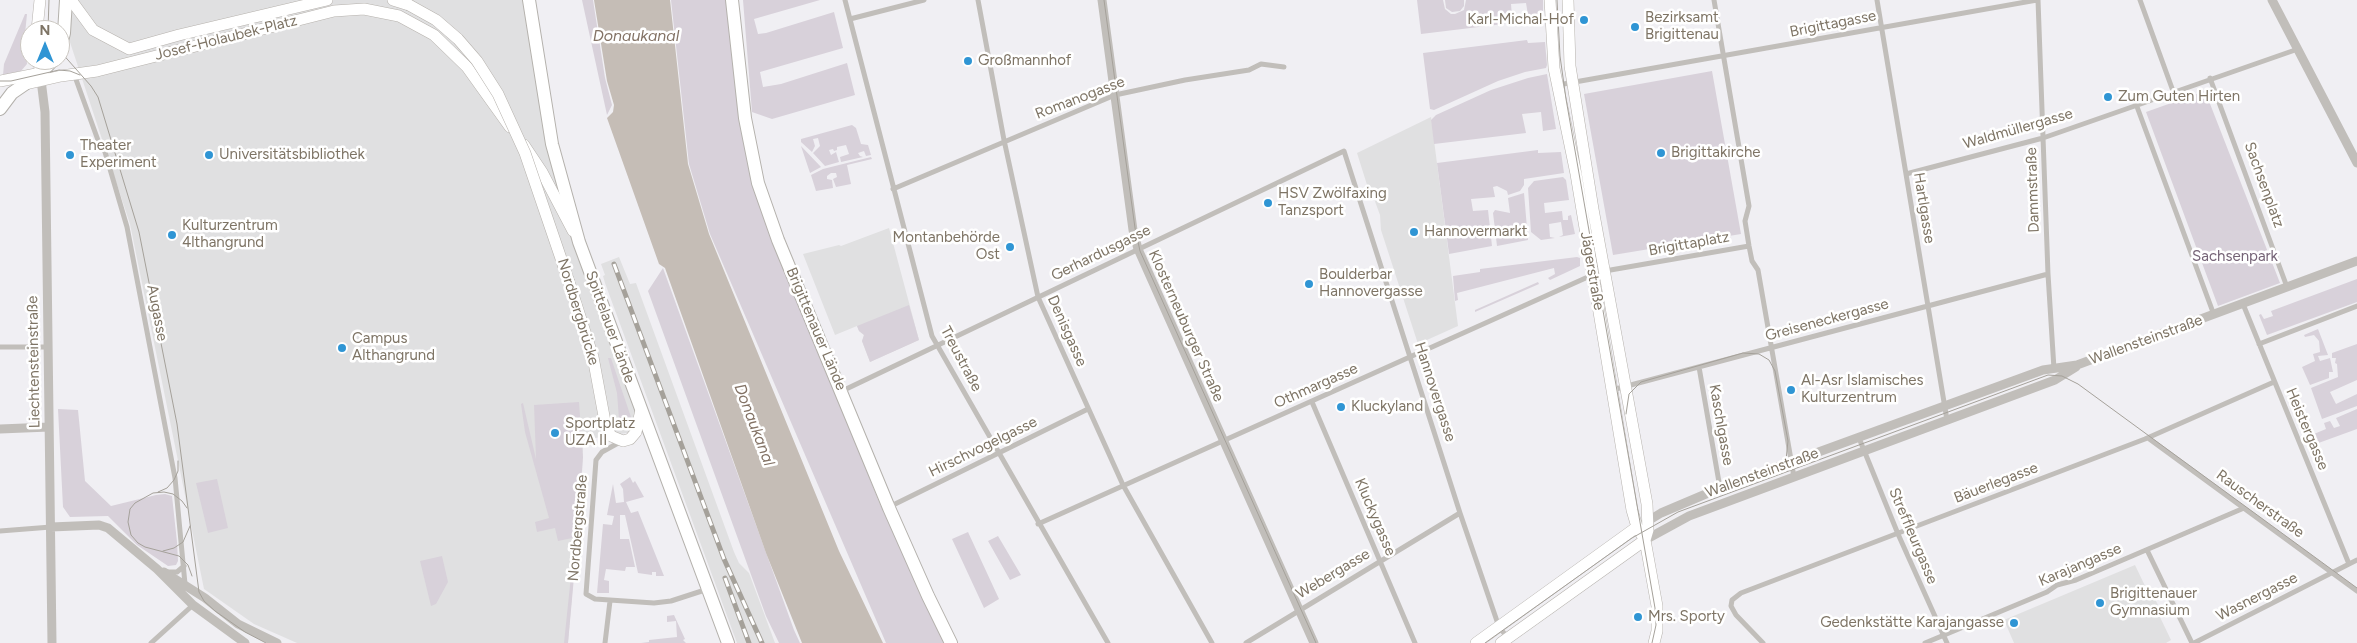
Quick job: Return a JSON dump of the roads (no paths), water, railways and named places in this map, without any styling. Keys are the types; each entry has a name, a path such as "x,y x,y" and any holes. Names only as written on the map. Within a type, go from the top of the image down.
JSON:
{"main road":[{"path":"38,20 40,0"},
{"path":"65,20 66,0"},
{"path":"71,0 93,30 129,50"},
{"name":"Nordbergbrücke","path":"394,0 409,5 436,20 458,39 477,61 498,94 526,153 569,282 593,357 606,427 611,436 623,441"},
{"name":"Spittelauer Lände","path":"529,0 552,144 578,242 728,643"},
{"name":"Brigittenauer Lände","path":"732,0 746,118 758,183 778,240 889,508 928,596 952,643"},
{"name":"Jägerstraße","path":"1550,0 1552,55 1599,273 1626,386 1648,504 1645,540 1658,614 1654,643"},
{"name":"Jägerstraße","path":"1568,0 1570,66 1599,273 1612,390 1632,510 1637,527 1645,540"},
{"name":"Josef-Holaubek-Platz","path":"129,50 179,35 322,1"},
{"path":"292,8 296,21"},
{"name":"Nordbergbrücke","path":"321,14 355,9 388,13 422,27 448,47 466,67 527,148 578,242"},
{"name":"Josef-Holaubek-Platz","path":"0,81 92,72 321,14"},
{"path":"40,70 41,77"},
{"path":"0,109 12,93 41,77 46,70"},
{"path":"623,441 630,439 636,432 641,410"},
{"name":"Wallensteinstraße","path":"1476,643 1637,527"},
{"name":"Wallensteinstraße","path":"1505,640 1645,540"}],"street":[{"name":"Treustraße","path":"845,0 932,336 1038,524 1108,643"},
{"path":"850,20 924,0"},
{"name":"Denisgasse","path":"978,0 1004,140 1038,297 1123,486 1212,643"},
{"name":"Klosterneuburger Straße","path":"1102,0 1133,230 1138,249 1222,442 1314,643"},
{"name":"Brigittaplatz","path":"1599,273 1749,246 1745,221 1749,206 1714,0"},
{"name":"Hartlgasse","path":"1877,0 1947,421"},
{"name":"Brigittagasse","path":"1723,57 2038,0"},
{"name":"Dammstraße","path":"2038,0 2048,274 2054,368"},
{"path":"2140,0 2173,91"},
{"path":"2272,0 2357,163"},
{"path":"2298,49 2136,104 2214,315 2357,261"},
{"path":"129,50 131,62"},
{"path":"1558,85 1573,84 1723,57"},
{"name":"Romanogasse","path":"893,189 1004,140 1115,95 1185,80 1249,70 1261,64 1284,66"},
{"name":"Augasse","path":"74,74 99,143 105,152 127,227 175,478 185,584"},
{"name":"Liechtensteinstraße","path":"41,77 45,112 52,643"},
{"name":"Sachsenplatz","path":"2210,78 2287,288"},
{"name":"Waldmüllergasse","path":"1906,174 2043,138 2136,104"},
{"name":"Gerhardusgasse","path":"841,391 1344,151"},
{"name":"Hannovergasse","path":"1344,151 1460,513 1505,640"},
{"path":"1749,246 1752,261 1758,270 1770,349 1794,478"},
{"name":"Othmargasse","path":"1038,524 1599,273"},
{"name":"Greiseneckergasse","path":"1612,390 2048,274"},
{"name":"Heistergasse","path":"2243,304 2350,564"},
{"path":"2259,344 2357,306"},
{"name":"Wallensteinstraße","path":"1637,527 1648,520 1720,488 2054,368 2077,365 2214,315"},
{"path":"0,347 47,346"},
{"name":"Wallensteinstraße","path":"1645,540 1689,516 2061,377 2077,365"},
{"name":"Kaschlgasse","path":"1699,367 1720,488"},
{"path":"2054,368 2061,377"},
{"name":"Bäuerlegasse","path":"1763,643 1736,615 1731,606 1732,600 1740,593 2148,438 2274,382"},
{"name":"Kluckygasse","path":"1312,402 1415,643"},
{"name":"Hirschvogelgasse","path":"889,508 1088,409"},
{"path":"0,429 49,427"},
{"name":"Streffleurgasse","path":"1859,438 1898,534 1947,643"},
{"name":"Rauscherstraße","path":"2148,438 2357,591"},
{"name":"Nordbergstraße","path":"610,602 591,599 586,594 585,588 596,460 602,452 623,441"},
{"name":"Karajangasse","path":"1926,643 2047,592 2057,585 2071,582 2244,508"},
{"name":"Webergasse","path":"1246,643 1460,513"},
{"path":"0,530 99,525 108,528 157,569 193,606 245,643"},
{"path":"2147,550 2193,643"},
{"name":"Wasnergasse","path":"2193,643 2357,560"},
{"path":"157,569 177,572 184,566"},
{"path":"157,569 185,584 238,624 277,643"},
{"path":"185,584 193,606"},
{"path":"605,643 610,602 665,602 708,589"},
{"path":"152,643 193,606"}],"water":[{"name":"Donaukanal","path":"594,0 670,0 688,164 709,234 839,551 883,643 802,643 766,553 665,268 659,264 607,118 613,112 614,105 607,81"}],"tram line":[{"path":"48,20 49,0"},
{"path":"1104,0 1135,228 1140,251 1316,643"},
{"path":"1557,0 1560,56 1566,99 1655,608 1656,625 1652,643"},
{"path":"70,62 98,97 139,232 177,424 199,592 204,601 215,611 245,632 266,643"},
{"path":"0,81 11,81 59,70 70,71 80,75"},
{"path":"1626,414 1629,394 1641,382 1743,353 1759,354 1769,360 1775,371 1788,441 1786,460 1776,473"},
{"path":"1485,643 1632,538 1678,512 2048,375 2062,376 2078,384 2357,588"},
{"path":"158,492 167,488 174,480 178,471 178,461"},
{"path":"187,508 173,494 164,492 153,493 135,503 130,509 128,522 131,535 138,543 145,547 179,556 188,565 192,576"},
{"path":"163,551 174,548 183,542 190,526"}],"railway":[{"path":"614,264 724,559 762,643"},
{"path":"725,578 749,643"}],"place":[{"name":"Karl-Michal-Hof","path":"1584,20"},
{"name":"Bezirksamt Brigittenau","path":"1635,27"},
{"name":"Großmannhof","path":"968,61"},
{"name":"Zum Guten Hirten","path":"2108,97"},
{"name":"Brigittakirche","path":"1661,153"},
{"name":"Theater Experiment","path":"70,155"},
{"name":"Universitätsbibliothek","path":"209,155"},
{"name":"HSV Zwölfaxing Tanzsport","path":"1268,203"},
{"name":"Hannovermarkt","path":"1414,232"},
{"name":"Kulturzentrum 4lthangrund","path":"172,235"},
{"name":"Montanbehörde Ost","path":"1010,247"},
{"name":"Boulderbar Hannovergasse","path":"1309,284"},
{"name":"Campus Althangrund","path":"342,348"},
{"name":"Al-Asr Islamisches Kulturzentrum","path":"1791,390"},
{"name":"Kluckyland","path":"1341,407"},
{"name":"Sportplatz UZA II","path":"555,433"},
{"name":"Brigittenauer Gymnasium","path":"2100,603"},
{"name":"Mrs. Sporty","path":"1638,617"},
{"name":"Gedenkstätte Karajangasse","path":"2014,623"}],"park label":[{"name":"Sachsenpark","path":"2235,257"}]}
